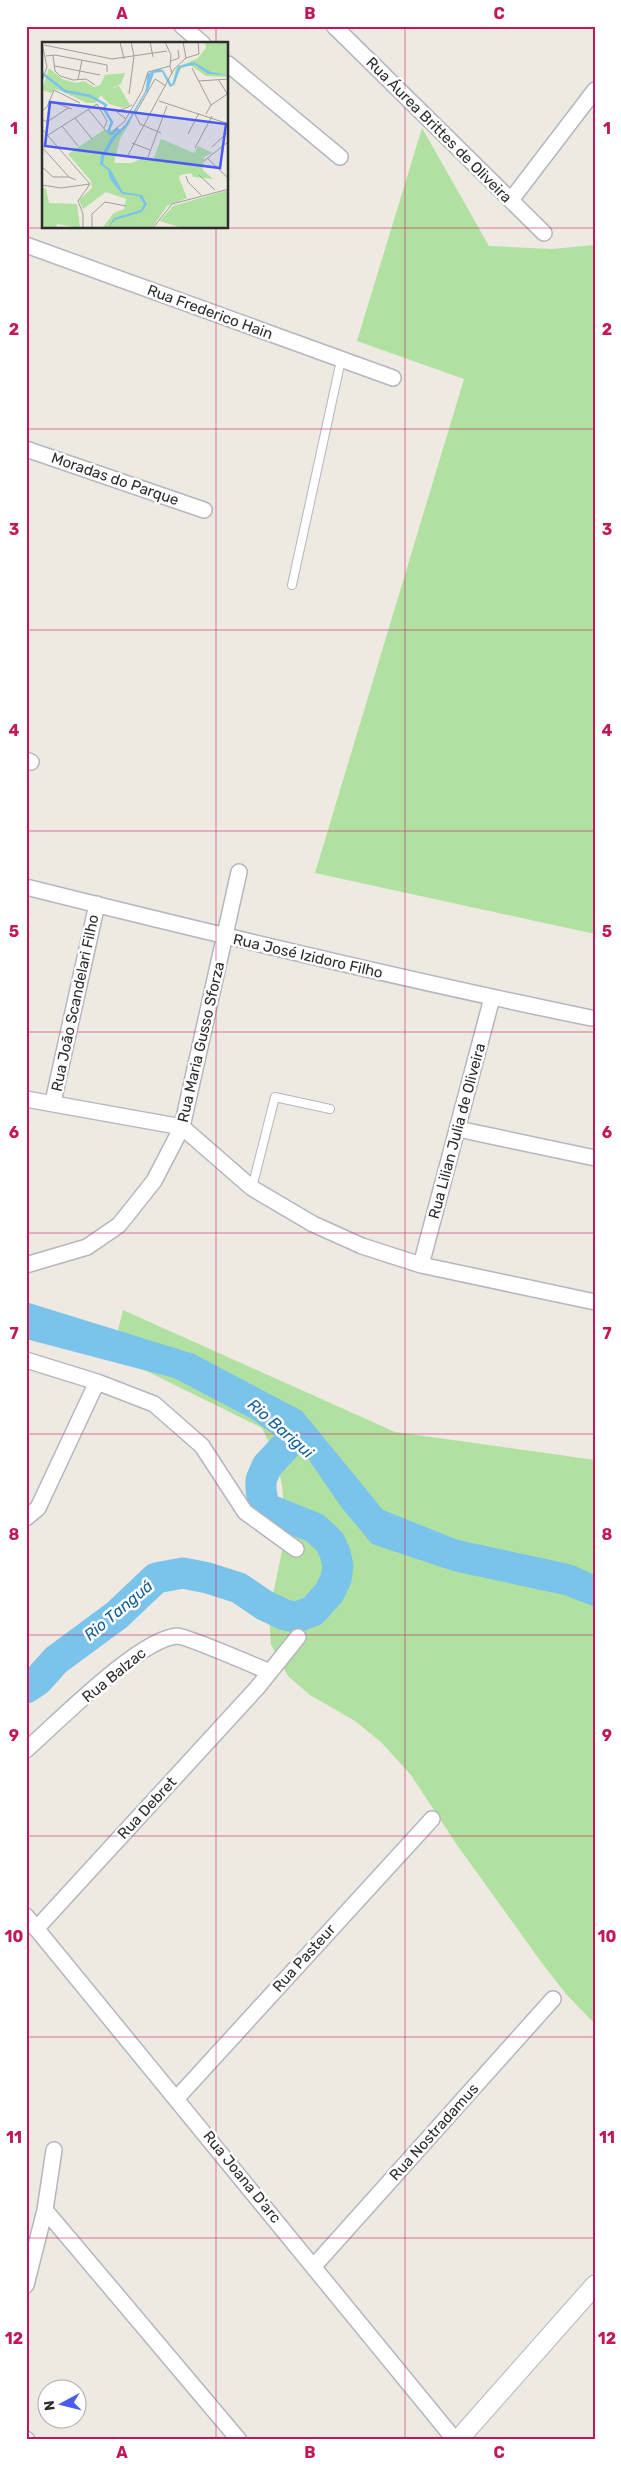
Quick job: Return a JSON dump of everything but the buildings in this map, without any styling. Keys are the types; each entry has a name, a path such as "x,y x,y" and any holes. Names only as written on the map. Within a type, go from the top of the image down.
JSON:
{"street":[{"path":"182,26 202,42"},
{"name":"Rua Áurea Brittes de Oliveira","path":"334,26 544,233"},
{"path":"229,65 340,157"},
{"path":"511,200 595,90"},
{"name":"Rua Frederico Hain","path":"26,245 393,378"},
{"name":"Moradas do Parque","path":"26,448 204,510"},
{"name":"Rua Maria Gusso Sforza","path":"26,1265 87,1247 119,1225 154,1181 182,1127 239,872"},
{"name":"Rua José Izidoro Filho","path":"26,887 225,937 492,998 591,1018"},
{"name":"Rua João Scandelari Filho","path":"53,1102 97,904"},
{"name":"Rua Lilian Julia de Oliveira","path":"421,1265 492,998"},
{"path":"26,1099 53,1102 182,1127 252,1188 313,1224 354,1243 421,1265 595,1302"},
{"path":"458,1129 595,1158"},
{"path":"26,1360 97,1382 154,1404 202,1446 245,1512 296,1548"},
{"path":"26,1518 38,1508 97,1382"},
{"name":"Rua Balzac","path":"26,1750 128,1660 157,1641 179,1636 270,1672"},
{"name":"Rua Debret","path":"36,1929 257,1688 298,1637"},
{"name":"Rua Pasteur","path":"176,2098 432,1819"},
{"name":"Rua Joana D'arc","path":"26,1916 314,2266 426,2408 456,2440"},
{"name":"Rua Nostradamus","path":"314,2266 553,1999"},
{"path":"26,2285 45,2210 54,2150"},
{"path":"45,2210 240,2440"},
{"path":"456,2440 595,2285"}],"lane":[{"path":"292,585 341,360"},
{"path":"252,1188 275,1097 330,1109"}],"green space":[{"path":"422,128 489,246 552,249 595,245 595,934 315,873 464,379 357,341"},
{"path":"123,1310 395,1432 595,1460 595,2024 566,1994 542,1963 457,1845 411,1775 381,1742 355,1721 310,1695 288,1676 271,1645 269,1614 282,1551 285,1516 282,1485 275,1455 262,1428 112,1354"}],"water":[{"name":"Rio Barigui","path":"26,1302 194,1354 302,1411 383,1510 458,1540 573,1565 595,1575 595,1607 564,1595 453,1571 372,1544 342,1508 309,1460 252,1419 174,1378 26,1339"}],"waterway":[{"name":"Rio Tanguá","path":"26,1688 38,1680 56,1660 117,1615 156,1578 183,1573 208,1578 239,1588 264,1605 285,1615 297,1617 313,1611 329,1593 336,1579 338,1566 335,1553 330,1542 315,1528 268,1509 263,1502 261,1490 261,1480 267,1466 293,1438"}]}
